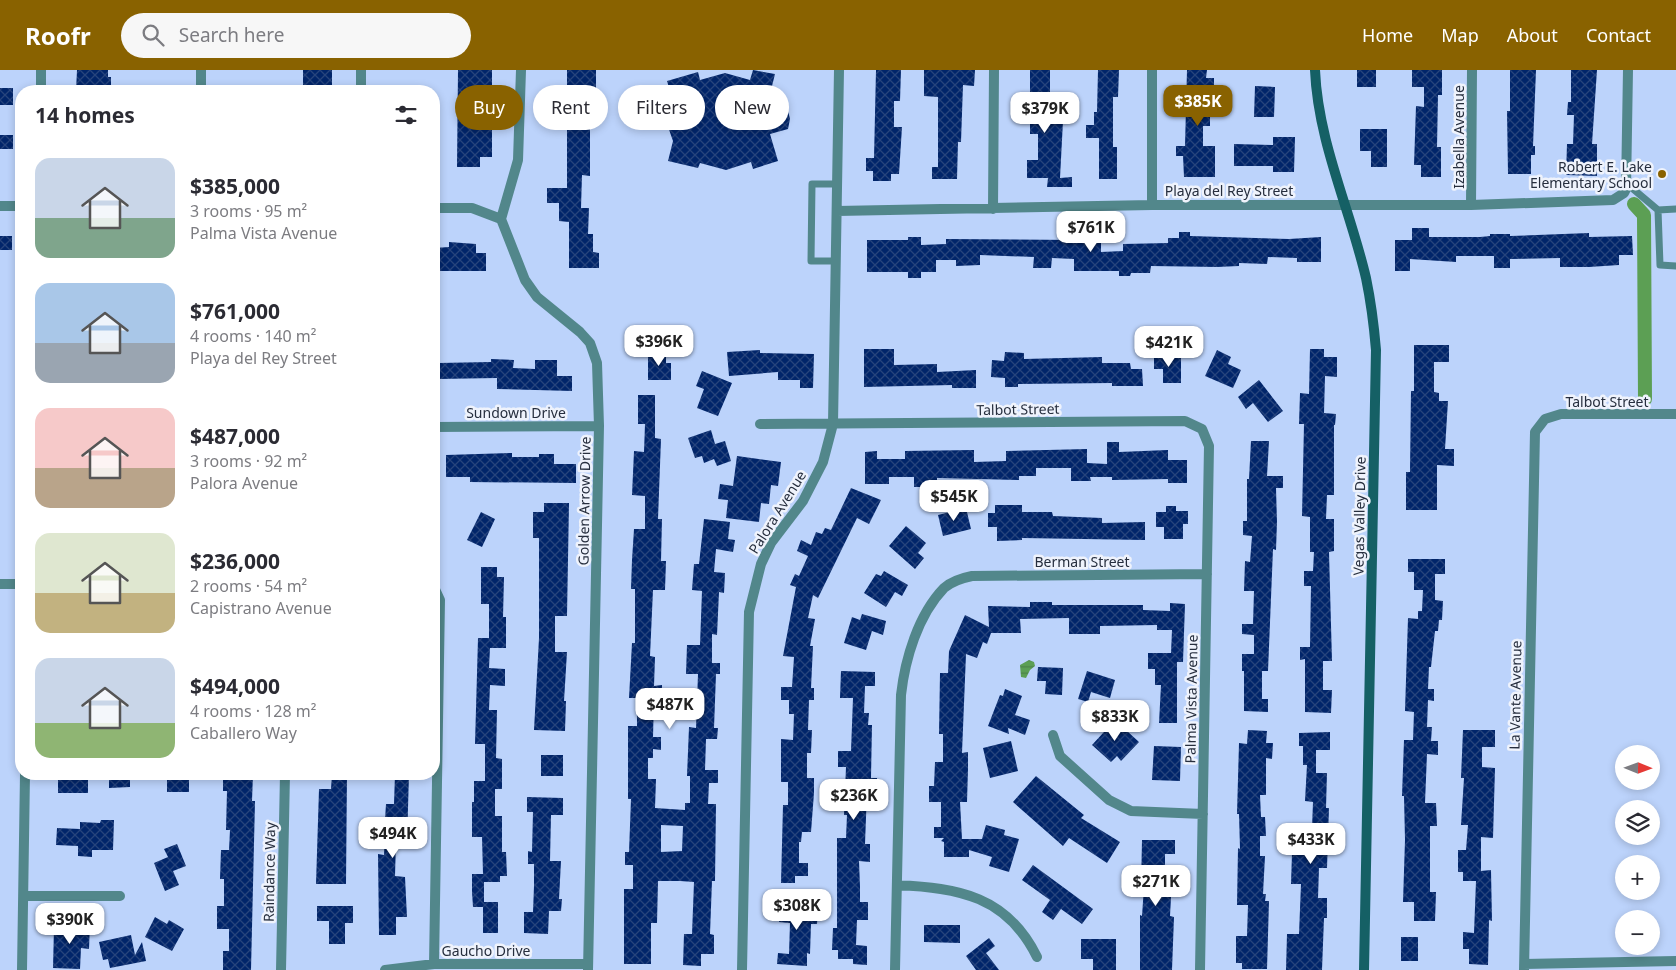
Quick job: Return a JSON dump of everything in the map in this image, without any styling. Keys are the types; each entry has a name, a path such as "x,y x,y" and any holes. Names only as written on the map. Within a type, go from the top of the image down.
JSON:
{"street":[{"path":"41,70 42,85"},
{"path":"201,70 201,85"},
{"path":"361,70 361,85"},
{"path":"440,208 472,208 501,219 518,160 521,70"},
{"name":"Palora Avenue","path":"742,970 749,612 761,564 771,543 803,501 824,462 833,424 839,70"},
{"path":"992,209 994,70"},
{"path":"1152,70 1152,204"},
{"name":"Vegas Valley Drive","path":"1315,70 1322,123 1366,277 1376,350 1364,970"},
{"name":"Izabella Avenue","path":"1471,205 1472,70"},
{"path":"1626,184 1628,70"},
{"name":"Playa del Rey Street","path":"837,211 1152,204 1344,203 1471,205 1613,200 1626,189 1626,184"},
{"path":"0,206 15,206"},
{"name":"Golden Arrow Drive","path":"501,219 525,280 537,297 580,332 590,343 597,363 600,426 588,967"},
{"name":"Talbot Street","path":"1540,423 1561,414 1676,414"},
{"name":"Talbot Street","path":"760,424 1185,421 1202,429"},
{"name":"La Vante Avenue","path":"1524,967 1534,444 1535,432 1540,423"},
{"name":"Sundown Drive","path":"440,427 600,426"},
{"name":"Palma Vista Avenue","path":"1200,970 1209,446 1202,429"},
{"name":"Berman Street","path":"897,885 901,695 904,669 915,637 932,604 945,587 958,580 972,576 1206,574"},
{"path":"0,584 15,584"},
{"path":"1053,736 1060,756 1109,800 1131,811 1202,814"},
{"path":"22,970 25,780"},
{"name":"Raindance Way","path":"281,970 285,780"},
{"path":"434,964 437,780"},
{"path":"895,970 897,885 938,886 981,898 1000,910 1026,936 1036,957"},
{"path":"24,896 120,896"},
{"path":"1524,967 1676,961"},
{"name":"Gaucho Drive","path":"385,970 434,964 588,967"}],"lane":[{"path":"836,261 811,261 812,184 837,184"},
{"path":"1626,184 1658,210 1676,210"},
{"path":"1658,210 1660,265 1676,266"}],"shaded area":[{"path":"1029,660 1034,662 1035,666 1030,670 1026,678 1021,677 1020,665"}],"building":[{"path":"77,70 108,70 108,77 111,77 111,85 76,85"},
{"path":"303,70 332,70 332,85 303,85"},
{"path":"458,70 492,70 492,85 458,85"},
{"path":"567,70 596,70 596,85 567,85"},
{"path":"753,70 775,74 772,85 715,85 715,130 784,130 770,134 778,161 753,169 751,162 726,170 700,163 698,168 668,161 673,141 669,130 705,130 705,85 668,85 667,81 698,72 700,80 725,73 750,80"},
{"path":"876,70 901,70 900,101 894,101 894,127 902,127 899,174 891,174 891,181 873,181 873,171 866,171 866,158 874,158"},
{"path":"924,70 975,70 974,86 963,85 961,142 958,142 957,179 932,179 932,167 938,167 938,97 924,96"},
{"path":"1030,70 1050,70 1050,100 1047,100 1047,121 1063,121 1060,178 1072,177 1072,187 1047,187 1048,178 1027,178 1027,160 1038,160 1038,134 1030,134"},
{"path":"1098,70 1119,70 1118,97 1113,97 1113,147 1117,147 1117,179 1099,179 1099,138 1086,138 1086,125 1094,125 1094,112 1097,112"},
{"path":"1187,70 1207,70 1206,78 1214,78 1214,97 1210,97 1210,126 1203,126 1203,146 1215,146 1215,177 1184,177 1183,156 1176,156 1176,146 1185,146"},
{"path":"1357,70 1376,70 1376,87 1357,87"},
{"path":"1412,70 1442,70 1442,95 1438,95 1437,147 1441,147 1441,177 1421,177 1421,165 1414,165 1416,106 1424,107 1424,87 1412,87"},
{"path":"1510,70 1536,70 1533,146 1535,146 1535,155 1531,155 1531,174 1508,174 1507,111 1510,111"},
{"path":"1571,70 1597,70 1592,144 1597,144 1597,176 1566,175 1567,144 1573,144 1574,115 1567,115 1568,102 1571,102"},
{"path":"1255,86 1275,87 1274,117 1254,117"},
{"path":"0,88 13,88 13,105 0,105"},
{"path":"1360,129 1387,129 1387,167 1371,167 1371,151 1360,151"},
{"path":"457,130 492,130 492,157 480,157 480,167 457,167"},
{"path":"567,130 590,130 590,176 582,175 581,208 589,208 588,234 593,234 593,252 599,253 599,268 569,268 569,222 559,221 559,203 547,203 547,188 567,188"},
{"path":"0,135 13,135 13,149 0,149"},
{"path":"1273,137 1295,137 1294,172 1273,172 1273,166 1234,166 1234,144 1273,145"},
{"path":"1412,228 1429,228 1429,237 1589,233 1589,237 1632,236 1633,255 1619,255 1619,265 1589,267 1560,267 1560,258 1510,259 1510,268 1494,268 1494,256 1456,256 1456,262 1410,259 1410,271 1395,271 1395,240 1412,240"},
{"path":"1179,232 1190,232 1190,236 1289,239 1321,237 1321,262 1297,262 1297,258 1268,257 1267,264 1239,263 1239,266 1217,267 1151,266 1150,273 1131,273 1130,276 1119,276 1119,271 1074,271 1074,259 1052,258 1051,268 1033,268 1034,257 980,255 980,265 956,266 956,260 936,260 936,272 921,272 921,278 908,278 908,272 867,272 867,240 908,240 908,237 921,237 921,245 946,244 946,239 1074,240 1074,236 1101,237 1101,252 1123,251 1123,244 1168,243 1168,238 1179,238"},
{"path":"0,236 12,236 12,250 0,250"},
{"path":"449,242 476,244 476,253 486,253 486,271 440,271 440,248 449,247"},
{"path":"1414,345 1449,345 1449,362 1434,362 1434,392 1439,393 1439,401 1448,401 1445,449 1454,449 1454,466 1437,465 1437,510 1406,510 1406,472 1410,472 1411,391 1414,391"},
{"path":"864,349 894,349 894,365 937,364 937,372 976,370 976,388 952,388 952,385 864,387"},
{"path":"1310,349 1324,349 1324,357 1337,357 1337,377 1325,376 1324,413 1336,414 1334,425 1334,495 1327,495 1326,519 1334,519 1334,551 1329,552 1332,661 1323,661 1323,690 1332,690 1331,713 1305,712 1305,659 1300,660 1300,647 1310,647 1311,586 1304,586 1304,571 1313,571 1314,552 1310,552 1310,517 1302,516 1304,424 1299,424 1300,393 1309,394"},
{"path":"760,350 760,353 814,354 813,388 800,388 800,380 778,380 778,372 729,376 727,352"},
{"path":"1217,350 1231,357 1228,364 1241,370 1233,388 1205,376"},
{"path":"666,352 666,363 671,363 671,380 648,380 648,353"},
{"path":"1005,352 1024,353 1024,359 1102,357 1102,363 1130,363 1131,369 1142,369 1143,386 1112,386 1112,383 1018,384 1018,387 1005,387 1005,378 991,377 992,360 1004,361"},
{"path":"1154,356 1181,356 1181,383 1163,383 1163,369 1154,369"},
{"path":"491,359 514,360 513,368 535,369 535,360 557,360 557,376 572,376 572,391 497,389 497,378 440,379 440,363 491,362"},
{"path":"702,371 732,383 718,416 697,408 704,389 696,386"},
{"path":"1259,380 1283,411 1268,422 1253,403 1246,409 1238,397"},
{"path":"638,395 655,395 655,438 661,439 658,519 662,519 661,561 666,561 665,590 653,590 650,656 655,657 654,686 662,685 662,697 654,698 653,737 661,737 661,750 653,749 653,758 648,758 648,779 656,779 655,808 685,810 685,803 690,803 690,776 687,776 689,727 696,728 698,674 686,674 687,645 700,645 702,591 692,590 694,564 699,564 704,519 730,522 728,539 735,540 733,552 716,549 714,572 725,573 724,593 719,592 717,635 712,634 712,663 720,663 720,674 716,674 714,728 718,728 717,739 706,739 705,770 718,770 718,783 709,783 708,804 716,804 715,881 712,881 710,934 714,935 714,954 701,954 701,966 683,965 684,934 692,934 694,882 680,881 658,881 657,923 651,923 651,964 624,964 624,889 633,889 633,865 625,865 625,852 629,852 631,799 628,799 628,726 637,726 637,698 629,698 632,643 635,643 635,589 631,589 632,560 634,529 645,529 645,496 632,495 634,451 644,452 645,424 638,424","holes":["661,825 683,826 682,851 661,852"]},
{"path":"711,430 715,444 725,441 731,461 717,466 714,459 704,463 702,456 695,458 688,438"},
{"path":"1251,441 1269,441 1267,476 1283,476 1283,488 1276,488 1276,550 1273,549 1268,671 1262,671 1262,699 1268,699 1268,712 1244,711 1242,654 1254,654 1254,635 1242,634 1242,624 1253,624 1254,591 1244,591 1245,561 1250,562 1252,536 1243,535 1243,521 1247,521 1247,479 1249,479"},
{"path":"1107,442 1119,442 1119,452 1168,450 1168,460 1187,460 1187,483 1168,483 1168,479 1112,480 1112,477 1090,477 1091,481 1071,481 1071,468 1036,468 1036,476 1019,476 1019,480 937,478 937,487 914,487 914,477 889,477 889,484 865,484 865,452 877,451 877,459 905,459 905,451 974,450 974,462 1006,461 1006,451 1087,449 1087,463 1107,464"},
{"path":"512,453 512,457 539,457 539,454 554,454 554,464 576,464 576,483 470,482 470,477 446,477 446,455"},
{"path":"737,456 781,462 778,486 771,485 769,504 761,503 759,522 726,518 728,500 718,499 720,484 733,486"},
{"path":"851,488 881,500 869,524 857,518 818,598 813,595 808,618 815,619 810,646 813,646 811,688 814,688 814,700 809,700 808,730 812,730 811,753 807,753 807,778 814,778 814,793 811,832 802,832 801,842 799,842 799,863 808,863 808,876 795,876 795,883 781,883 783,805 788,805 788,782 781,782 781,739 793,740 794,714 789,714 789,700 781,700 781,687 792,687 794,657 783,656 796,587 790,585 795,574 799,576 808,556 797,551 801,540 811,545 816,532 822,534 825,528 831,530"},
{"path":"544,503 569,503 567,616 555,616 555,652 567,652 564,701 566,701 565,731 534,730 539,638 539,538 533,538 533,512 544,512"},
{"path":"995,505 1022,505 1022,512 1052,512 1053,516 1102,518 1102,523 1145,522 1145,540 1022,538 1022,540 997,541 997,527 988,527 988,513 995,513"},
{"path":"1166,506 1176,506 1176,511 1188,511 1188,524 1183,524 1183,539 1164,539 1164,527 1156,527 1156,512 1166,512"},
{"path":"966,508 971,529 943,536 938,515"},
{"path":"481,512 495,519 482,547 467,540"},
{"path":"906,526 926,543 918,553 924,558 915,569 889,546"},
{"path":"1408,559 1445,559 1445,574 1435,574 1435,600 1443,601 1442,620 1439,620 1438,631 1435,631 1431,667 1429,667 1428,689 1434,689 1434,701 1428,700 1427,727 1432,727 1431,741 1438,741 1438,755 1427,754 1425,803 1436,803 1437,826 1430,826 1430,892 1436,892 1435,921 1414,921 1414,902 1403,902 1405,840 1404,796 1402,796 1404,740 1413,740 1414,712 1405,711 1408,618 1418,619 1418,611 1422,611 1423,590 1414,590 1414,572 1408,572"},
{"path":"481,567 497,567 497,577 504,577 503,617 506,617 506,648 490,648 489,668 505,669 505,686 490,685 489,710 497,710 496,758 502,759 502,789 495,789 495,816 502,816 502,852 506,852 507,876 500,876 500,882 484,882 484,902 498,902 498,933 483,933 483,907 473,907 472,892 472,874 483,874 482,837 472,837 474,781 485,781 485,744 475,744 478,638 489,638 489,604 481,604"},
{"path":"884,571 908,585 902,596 895,592 886,607 864,593 876,574 881,576"},
{"path":"1030,602 1052,602 1052,605 1143,605 1143,610 1170,611 1170,603 1185,604 1183,662 1177,662 1177,723 1159,723 1161,685 1155,685 1155,669 1148,669 1148,653 1171,653 1172,630 1157,630 1157,625 1100,626 1100,634 1069,634 1069,618 1020,619 1021,633 991,633 987,644 983,642 977,658 966,654 962,753 968,752 968,769 967,802 960,802 962,839 982,839 986,825 1005,830 1004,835 1019,839 1009,872 989,866 992,857 969,850 969,857 944,857 944,842 941,841 944,838 934,838 934,827 941,827 941,802 929,802 929,786 934,786 935,762 943,762 943,734 939,734 940,673 948,673 949,651 965,615 989,627 988,606 1030,607"},
{"path":"862,614 886,621 883,635 872,631 866,650 844,643 852,617 860,620"},
{"path":"1038,667 1063,668 1062,695 1045,694 1046,681 1037,681"},
{"path":"841,671 875,672 875,686 865,686 864,713 869,713 868,725 872,725 871,778 877,778 877,791 867,791 865,844 870,844 870,862 859,861 860,902 868,902 868,920 857,920 856,945 867,946 867,965 853,964 853,959 838,959 838,950 832,950 833,928 837,928 837,838 846,838 847,815 844,815 846,767 838,767 838,751 851,751 853,698 840,698"},
{"path":"1087,671 1115,680 1110,698 1091,692 1088,702 1078,699"},
{"path":"1005,689 1022,696 1015,715 1030,720 1025,735 1008,728 1009,734 988,726 1000,695 1003,696"},
{"path":"1115,720 1139,742 1121,761 1117,756 1111,762 1092,745"},
{"path":"1248,730 1267,731 1266,743 1273,743 1272,759 1266,758 1266,795 1260,795 1261,817 1265,817 1266,836 1260,836 1260,856 1265,856 1263,894 1266,894 1265,901 1269,901 1267,969 1242,969 1242,963 1236,963 1236,936 1247,936 1248,905 1237,905 1238,848 1240,849 1239,814 1237,814 1239,743 1247,744"},
{"path":"1463,730 1495,730 1495,747 1482,747 1482,767 1495,768 1493,838 1481,837 1481,871 1491,870 1492,921 1489,920 1488,965 1469,964 1469,949 1463,949 1463,932 1474,933 1476,881 1463,881 1463,872 1458,872 1458,850 1466,850 1468,825 1461,825 1464,778 1461,778"},
{"path":"1330,732 1330,750 1316,750 1316,773 1327,773 1326,808 1329,808 1327,868 1319,868 1318,898 1327,898 1327,918 1324,918 1322,970 1286,970 1287,934 1299,934 1301,884 1291,884 1292,853 1311,854 1313,802 1305,801 1307,765 1303,765 1303,746 1299,746 1299,733"},
{"path":"1011,741 1018,771 990,778 983,748"},
{"path":"1154,746 1181,747 1180,781 1152,780"},
{"path":"541,755 563,755 563,776 541,776"},
{"path":"1036,776 1084,815 1081,818 1120,842 1107,863 1069,838 1063,846 1013,802"},
{"path":"58,780 88,780 88,793 58,793"},
{"path":"109,780 130,780 130,787 109,788"},
{"path":"167,780 189,780 189,792 167,792"},
{"path":"223,780 253,780 252,801 255,801 251,970 223,970 223,951 229,951 229,929 217,929 217,906 224,906 224,879 220,879 221,850 229,850 230,830 226,830 227,791 223,791"},
{"path":"332,780 347,780 346,884 316,884 319,789 331,789"},
{"path":"395,780 409,780 407,842 396,841 395,876 405,877 407,917 396,917 396,935 379,935 378,854 384,855 385,834 378,834 378,820 385,820 386,804 394,804"},
{"path":"527,797 563,798 563,815 551,815 550,861 561,861 559,899 562,899 561,911 549,911 548,934 524,933 524,912 533,912 534,886 534,864 528,864 528,851 532,852 533,812 527,812"},
{"path":"101,820 114,820 113,850 92,850 92,857 78,856 78,846 56,845 57,828 80,829 80,822 100,823"},
{"path":"1142,840 1175,840 1175,854 1165,854 1165,879 1172,879 1170,916 1174,917 1172,970 1140,970 1140,915 1142,916 1144,887 1141,887"},
{"path":"177,844 186,866 173,871 179,885 165,891 154,863 168,857 164,849"},
{"path":"1033,865 1093,909 1082,924 1061,909 1053,920 1042,912 1050,900 1022,880"},
{"path":"787,896 805,897 805,910 818,910 817,924 811,924 810,954 807,953 807,966 777,964 778,953 789,954 790,923 779,922 780,905 786,905"},
{"path":"317,906 353,906 353,923 345,923 345,944 329,944 329,921 317,921"},
{"path":"155,917 167,924 169,920 184,929 172,951 145,937"},
{"path":"75,922 90,923 89,949 81,948 80,969 53,968 54,927 75,928"},
{"path":"924,925 960,925 960,943 924,942"},
{"path":"131,935 135,955 142,942 146,961 110,968 108,959 103,960 99,942"},
{"path":"1401,937 1418,937 1418,961 1401,961"},
{"path":"989,938 995,946 986,953 999,970 976,970 966,956"},
{"path":"1081,939 1116,939 1116,970 1093,970 1093,959 1081,959"}],"waterway":[{"path":"1634,204 1644,215 1645,399"}],"place":[{"name":"Robert E. Lake Elementary School","path":"1662,174"}]}
